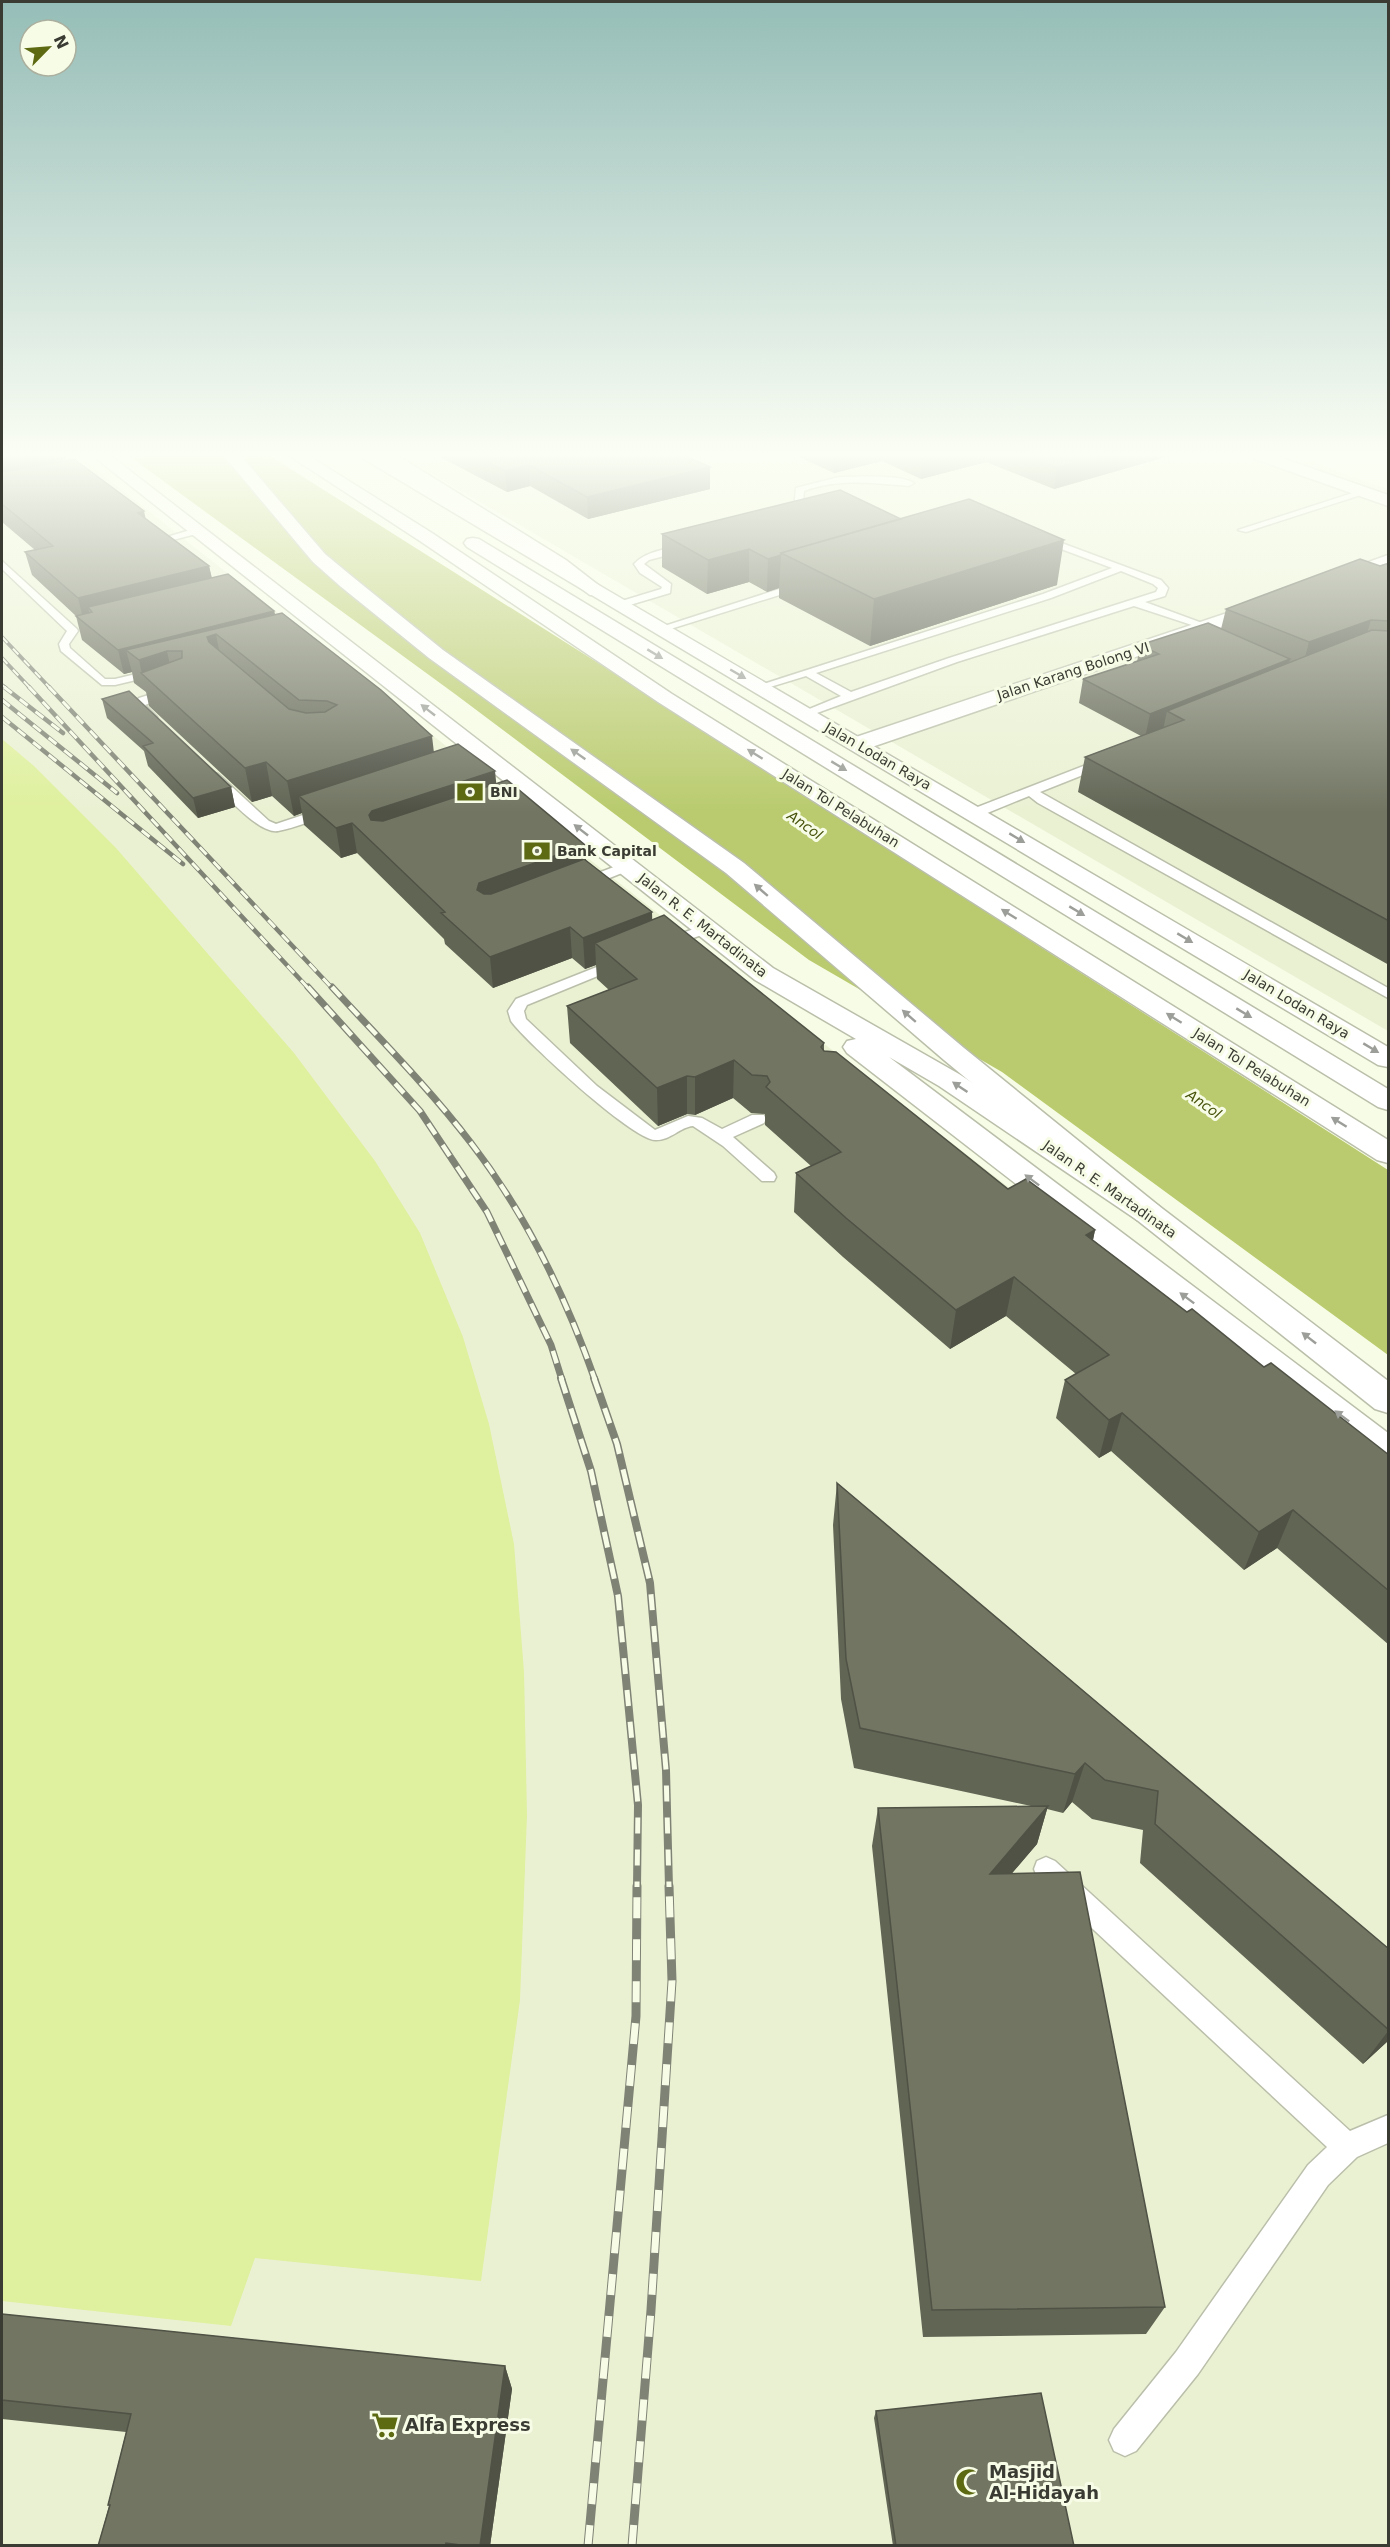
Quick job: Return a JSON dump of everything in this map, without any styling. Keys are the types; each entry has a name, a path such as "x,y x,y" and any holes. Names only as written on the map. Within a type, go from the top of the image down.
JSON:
{"main road":[{"name":"Jalan R. E. Martadinata","path":"251,575 527,797 627,866 764,974 949,1080 1148,1213 1389,1400"},
{"path":"339,575 436,654 735,868 954,1054 1148,1213"},
{"name":"Jalan Tol Pelabuhan","path":"482,575 665,698 1389,1153"},
{"path":"525,575 1389,1101"},
{"name":"Jalan Lodan Raya","path":"570,575 1389,1059"},
{"path":"575,575 597,591"},
{"path":"1314,589 1351,575"},
{"name":"Jalan Karang Bolong VI","path":"858,744 929,718 1201,634 1282,600"},
{"path":"764,974 868,1066 1389,1452"}],"lane":[{"path":"15,575 78,629 64,645 64,650 102,682 115,682 171,669"},
{"path":"619,605 666,591 667,586 650,575"},
{"path":"760,687 1047,596 1076,580 1095,575"},
{"path":"806,714 953,660 1161,594 1163,588 1157,582 1139,575"},
{"path":"660,629 807,584"},
{"path":"1136,603 1201,634"},
{"path":"807,672 850,696"},
{"path":"163,729 138,705 143,700 184,687"},
{"path":"975,813 1118,756"},
{"path":"205,768 264,824 276,828 343,806"},
{"path":"1031,791 1042,800 1389,994"},
{"path":"573,887 627,866"},
{"path":"705,929 664,939 642,953 521,1002 516,1011 519,1021 591,1089 650,1134 659,1135 688,1121 696,1120 720,1136 768,1176"},
{"path":"664,939 686,957"},
{"path":"720,1136 758,1119"},
{"path":"1046,1869 1347,2147"},
{"path":"1125,2440 1187,2362 1318,2175 1347,2147 1389,2129"}],"shaded area":[{"path":"2,575 229,575 746,983 1388,1482 1388,2545 2,2546"},
{"path":"605,575 1388,575 1388,1031"},
{"path":"2,739 34,766 116,848 294,1053 375,1161 420,1233 463,1337 489,1424 514,1544 524,1672 527,1815 520,2000 481,2281 255,2258 231,2326 2,2301"}],"water":[{"name":"Ancol","path":"292,575 458,575 1388,1170 1388,1355 1002,1072 809,960 455,694"}],"building":[{"path":"51,575 173,575 78,598"},
{"path":"229,575 274,611 118,650 76,616 92,612 88,607"},
{"path":"825,575 952,575 874,599"},
{"path":"1317,575 1389,575 1389,621 1371,620 1309,642 1226,609"},
{"path":"282,613 381,690 432,736 287,781 266,762 245,768 141,673 182,658 182,651 167,651 139,660 126,650","holes":["216,634 299,700 327,701 337,705 325,712 306,713 289,709 209,642 207,637"]},
{"path":"1208,623 1290,659 1150,714 1083,679 1159,654 1140,645"},
{"path":"1372,630 1389,631 1389,921 1085,757 1184,720 1167,711"},
{"path":"129,691 231,787 193,798 143,746 153,743 102,699"},
{"path":"458,744 495,771 372,811 369,815 371,820 383,821 507,780 585,845 479,883 477,890 484,894 491,894 584,859 652,912 583,938 570,927 490,957 441,913 445,912 352,823 336,828 299,796"},
{"path":"664,915 824,1043 821,1047 824,1051 836,1052 1008,1189 1026,1179 1095,1230 1086,1235 1187,1312 1192,1309 1264,1367 1271,1363 1389,1455 1389,1591 1293,1510 1259,1532 1122,1413 1109,1420 1065,1380 1109,1355 1014,1277 956,1310 796,1173 841,1152 766,1087 770,1082 767,1076 752,1075 734,1060 695,1077 687,1076 657,1088 567,1006 637,979 595,943"},
{"path":"837,1483 1389,1949 1389,2030 1155,1824 1158,1791 1105,1780 1085,1763 1075,1774 860,1728 846,1659"},
{"path":"1048,1806 990,1874 1080,1872 1165,2307 932,2310 878,1808"},
{"path":"2,2314 505,2366 480,2546 446,2543 445,2546 98,2546 131,2414 2,2400"},
{"name":"Masjid Al-Hidayah","path":"1041,2393 1074,2546 896,2546 876,2411"}],"railway":[{"path":"2,637 50,688"},
{"path":"2,658 30,688"},
{"path":"2,685 6,688"},
{"path":"4,687 63,733"},
{"path":"29,687 309,989"},
{"path":"49,687 333,989"},
{"path":"2,700 117,793"},
{"path":"2,717 183,864"},
{"path":"308,987 420,1111 487,1212 551,1345 562,1380"},
{"path":"332,987 438,1103 491,1170 526,1227 557,1287 595,1380"},
{"path":"561,1378 591,1471 618,1596 638,1805 637,1887"},
{"path":"594,1378 617,1444 650,1583 666,1770 669,1887"},
{"path":"588,2546 636,2016 637,1886"},
{"path":"632,2546 651,2310 672,1981 669,1886"}],"place":[{"name":"BNI","path":"470,792"},
{"name":"Bank Capital","path":"537,851"},
{"name":"Alfa Express","path":"385,2425"},
{"name":"Masjid Al-Hidayah","path":"969,2482"}]}
